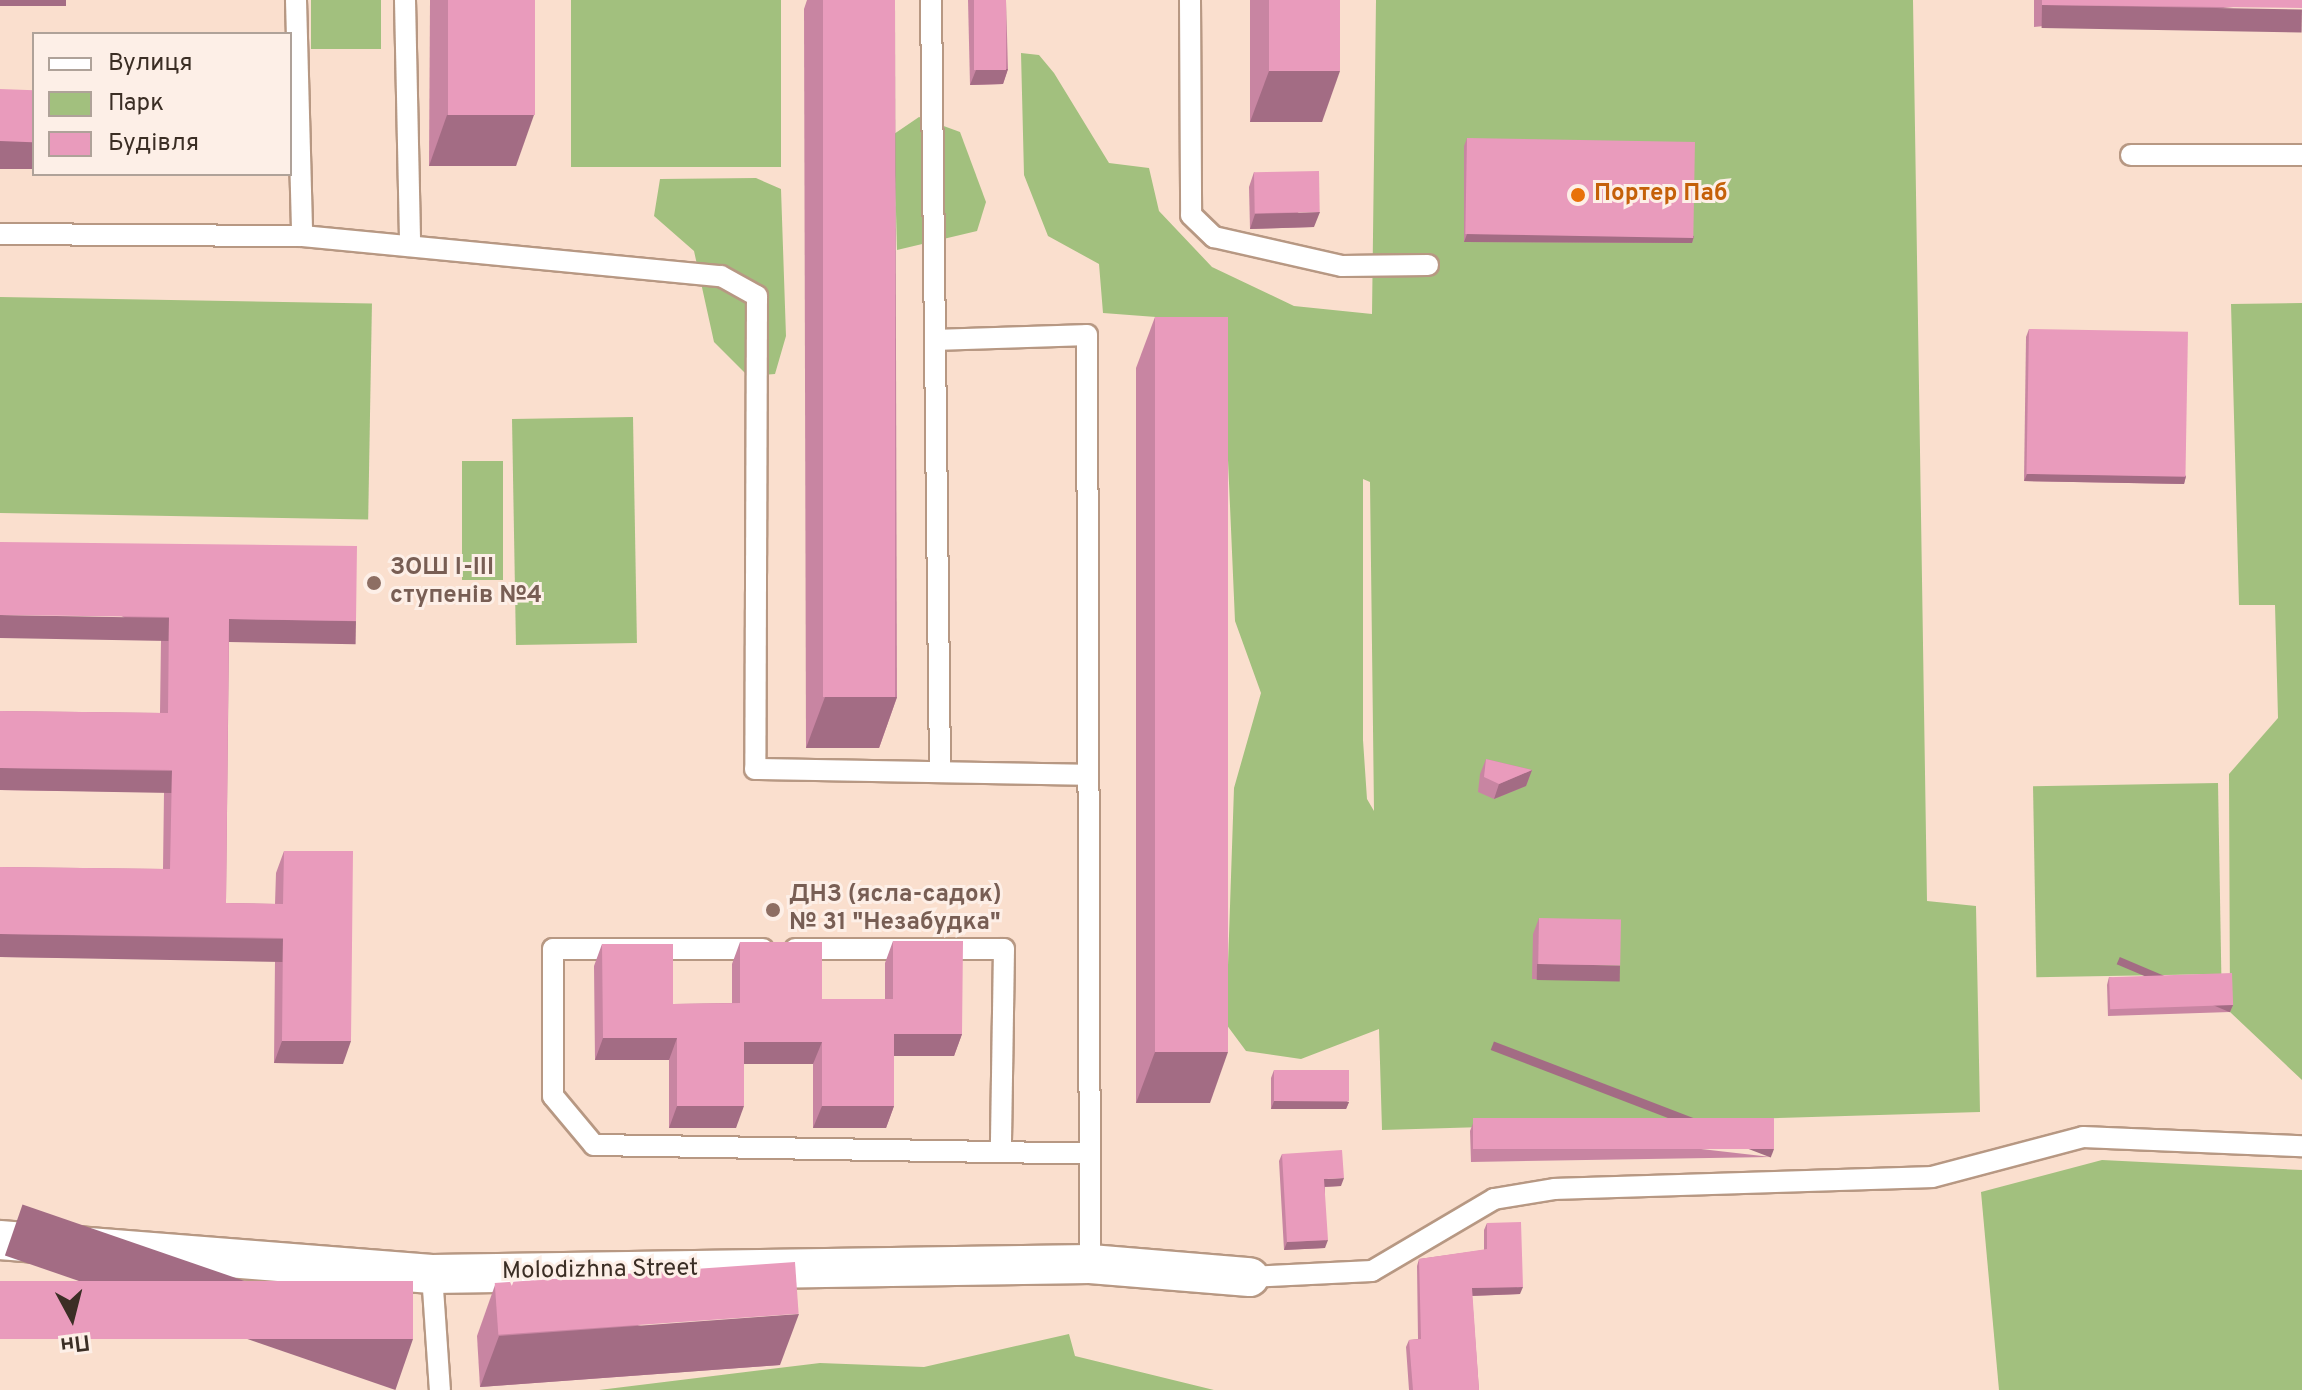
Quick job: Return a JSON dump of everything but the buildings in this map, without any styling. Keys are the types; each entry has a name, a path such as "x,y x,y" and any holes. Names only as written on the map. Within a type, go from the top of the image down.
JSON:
{"street":[{"name":"Molodizhna Street","path":"0,1240 432,1274 1090,1264 1249,1277"}],"lane":[{"path":"296,0 302,236"},
{"path":"405,0 410,246"},
{"path":"931,0 940,771"},
{"path":"1190,0 1191,215 1214,237 1342,266 1428,265"},
{"path":"2131,155 2302,155"},
{"path":"0,234 302,236 721,276 757,296 755,769 1088,775"},
{"path":"936,340 1087,335 1090,1264"},
{"path":"1001,1151 1004,949 553,949 553,1096 594,1145 1089,1154"},
{"path":"1249,1277 1372,1271 1494,1199 1555,1189 1932,1177 2083,1137 2302,1146"},
{"path":"432,1274 440,1390"}],"green space":[{"path":"311,0 381,0 381,49 311,49"},
{"path":"571,0 781,0 781,167 571,167"},
{"path":"1376,0 1913,0 1927,901 1976,906 1980,1112 1382,1130 1379,1029 1301,1059 1246,1051 1226,1024 1234,788 1261,693 1235,621 1226,414 1169,318 1103,313 1099,264 1048,236 1024,175 1021,53 1039,55 1054,73 1109,163 1149,168 1159,211 1212,267 1294,306 1372,314","holes":["1363,479 1370,482 1374,811 1367,799 1363,740"]},
{"path":"919,117 960,132 986,202 977,231 897,250 894,134"},
{"path":"756,178 781,189 786,336 775,374 748,376 714,342 694,251 654,216 660,179"},
{"path":"0,297 372,303 368,519 0,513"},
{"path":"2302,303 2302,1080 2230,1012 2229,774 2278,718 2275,605 2239,605 2231,304"},
{"path":"633,417 637,643 516,645 512,419"},
{"path":"462,461 503,461 503,580 462,580"},
{"path":"2218,783 2221,974 2036,977 2033,786"},
{"path":"2102,1160 2302,1170 2302,1390 1999,1390 1981,1192"},
{"path":"1069,1334 1075,1356 1214,1390 599,1390 820,1363 924,1367"}],"place":[{"name":"Портер Паб","path":"1578,195"},
{"name":"ЗОШ І-ІІІ ступенів №4","path":"374,583"},
{"name":"ДНЗ (ясла-садок) № 31 \"Незабудка\"","path":"773,910"}]}
